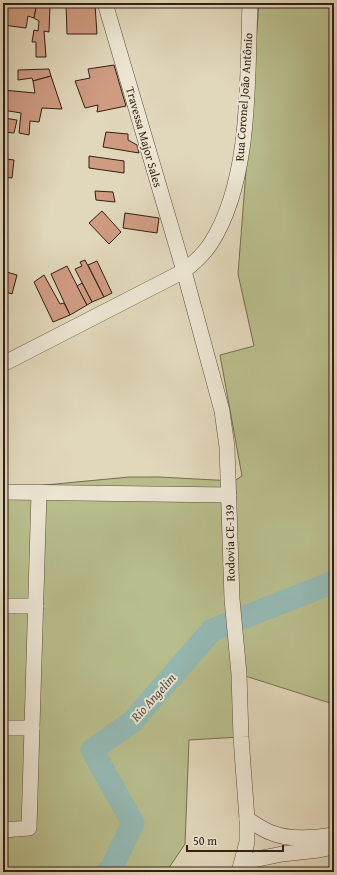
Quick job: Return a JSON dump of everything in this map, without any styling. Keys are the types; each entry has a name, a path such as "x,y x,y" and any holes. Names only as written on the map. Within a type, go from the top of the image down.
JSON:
{"street":[{"name":"Travessa Major Sales","path":"105,3 184,271"},
{"name":"Rua Coronel João Antônio","path":"3,364 184,271 202,255 211,244 226,213 234,190 240,162 244,133 250,3"},
{"name":"Rodovia CE-139","path":"184,271 222,411 227,446 232,599 239,674 241,737 247,819 247,842 241,867"},
{"path":"3,492 229,495"},
{"path":"3,830 29,828 39,493"},
{"path":"3,606 36,606"},
{"path":"3,728 32,728"},
{"path":"247,819 272,833 293,837 322,837 334,835"},
{"path":"241,867 282,854 334,847"}],"green space":[{"path":"259,3 334,3 334,709 333,704 239,674 241,737 189,740 185,844 166,872 3,872 3,489 129,477 234,481 242,476 220,355 254,346 238,274"}],"building":[{"path":"9,3 37,3 34,18 28,16 26,28 3,25"},
{"path":"37,3 50,5 49,32 44,31 46,57 36,57 36,42 32,42 34,30 38,31 39,21 34,18"},
{"path":"66,3 95,5 97,34 67,34"},
{"path":"114,65 126,106 97,112 98,105 85,108 75,81 90,78 88,69"},
{"path":"49,69 51,76 33,81 32,78 18,80 18,70"},
{"path":"51,76 62,109 42,108 39,122 30,121 29,135 19,133 21,113 3,110 3,90 35,93 33,81"},
{"path":"3,118 17,120 14,133 3,132"},
{"path":"106,132 128,134 128,140 137,145 139,153 103,147"},
{"path":"3,140 7,141 6,159 14,160 12,178 3,177"},
{"path":"89,156 124,161 124,173 89,168"},
{"path":"95,191 113,192 115,202 96,200"},
{"path":"102,211 121,232 109,244 89,223"},
{"path":"125,213 159,218 157,233 123,228"},
{"path":"85,260 104,297 92,302 75,269 82,266 80,262"},
{"path":"97,261 112,293 104,297 88,265"},
{"path":"67,266 87,305 70,315 51,274"},
{"path":"3,271 17,275 12,294 3,291"},
{"path":"44,275 60,304 64,303 70,315 53,322 34,282"},
{"path":"82,283 92,302 87,305 77,286"},
{"path":"293,868 328,872 292,872"}],"waterway":[{"name":"Rio Angelim","path":"107,872 111,869 133,823 92,750 132,722 212,630 334,582"}]}
